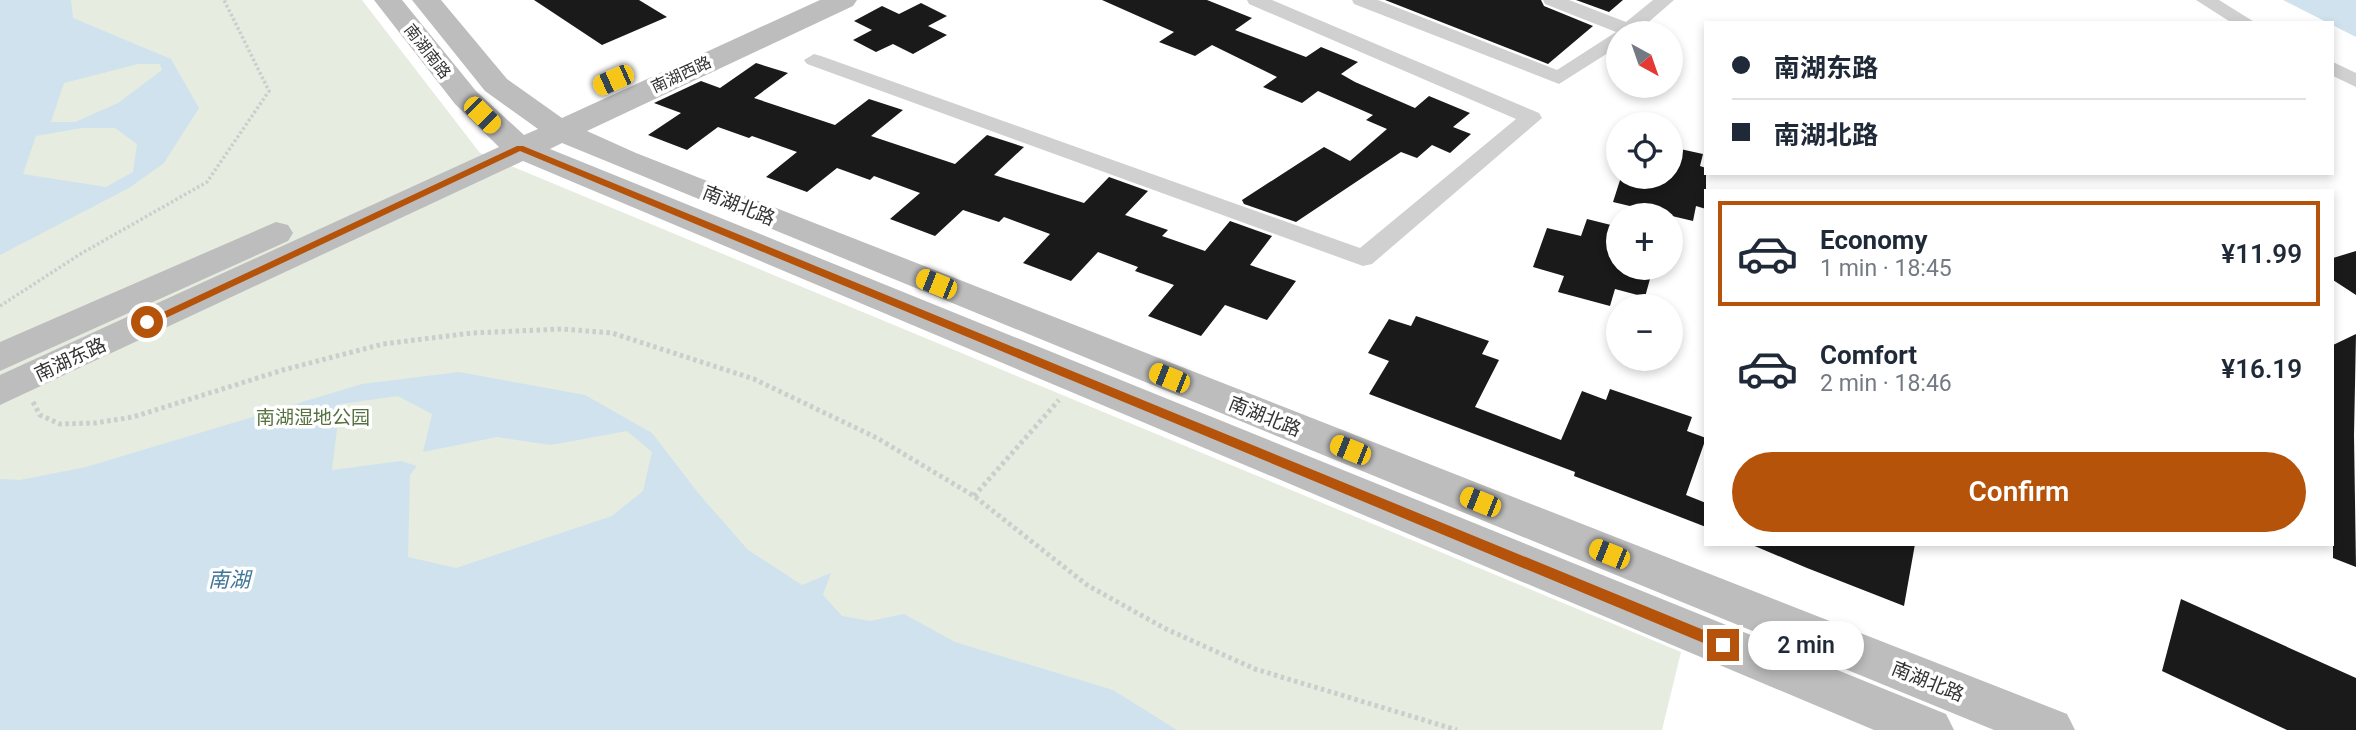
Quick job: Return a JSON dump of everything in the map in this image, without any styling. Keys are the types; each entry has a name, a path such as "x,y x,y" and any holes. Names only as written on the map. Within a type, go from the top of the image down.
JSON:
{"main road":[{"name":"南湖南路","path":"388,0 465,98 529,131"},
{"name":"南湖南路","path":"426,0 496,85 529,131"},
{"name":"南湖西路","path":"529,131 791,0"},
{"name":"南湖西路","path":"529,131 843,0"},
{"name":"南湖东路","path":"8,377 529,131"},
{"name":"南湖北路","path":"529,131 1079,377 1929,730"},
{"name":"南湖北路","path":"529,131 638,165 2050,730"}],"street":[{"path":"814,60 1363,258 1531,118 1256,0"},
{"path":"1361,0 1559,78 1606,45"},
{"path":"1552,0 1606,25"},
{"path":"1638,21 1665,0"},
{"path":"2205,0 2244,21"},
{"path":"2334,69 2356,80"}],"path":[{"path":"0,306 82,253 207,182 269,92 224,0"},
{"path":"8,377 40,415 60,425 95,424 133,417 283,370 383,344 472,333 562,329 612,333 754,379 877,438 974,496 1087,585 1166,629 1255,669 1457,730"},
{"path":"974,496 1079,377"}],"green space":[{"name":"南湖湿地公园","path":"0,0 362,0 480,153 1681,652 1662,730 0,730"}],"water":[{"path":"0,0 71,0 73,18 171,59 199,108 164,163 129,188 0,255","holes":["138,64 160,64 162,70 118,103 75,122 51,122 64,83","82,128 115,128 137,144 133,172 106,187 23,174 36,136"]},
{"path":"2283,0 2356,0 2356,37 2334,26 2334,21 2324,21"},
{"name":"南湖","path":"459,372 585,395 652,433 699,494 748,550 802,585 831,573 823,595 842,616 870,621 904,614 955,642 1113,690 1177,730 0,730 0,479 20,480 86,467 362,384","holes":["398,396 432,414 423,452 497,437 551,445 627,431 652,452 643,491 612,516 456,568 408,557 410,475 417,466 401,461 332,470 340,404"]}],"building":[{"path":"534,0 639,0 667,17 602,45"},
{"path":"1102,0 1207,0 1252,18 1235,30 1306,57 1321,47 1358,62 1341,74 1415,108 1429,96 1470,113 1453,127 1471,134 1450,153 1432,145 1417,158 1401,152 1296,222 1244,204 1242,200 1324,147 1350,161 1387,129 1366,120 1373,115 1318,91 1302,103 1263,87 1277,77 1212,45 1195,56 1159,42 1174,32"},
{"path":"1385,0 1541,0 1544,6 1593,26 1548,64"},
{"path":"1576,0 1623,0 1609,12"},
{"path":"921,3 947,16 928,26 947,35 913,54 893,44 876,52 853,40 872,30 854,21 882,6 899,14"},
{"path":"756,63 788,73 754,98 835,125 869,99 903,110 871,136 955,164 987,135 1024,147 994,175 1084,203 1109,177 1148,191 1125,215 1168,230 1162,236 1205,251 1230,221 1272,236 1250,265 1296,281 1267,320 1225,305 1201,336 1148,316 1174,285 1135,271 1138,267 1098,252 1071,281 1023,263 1050,234 1004,217 999,222 963,210 935,236 890,219 920,193 874,176 870,180 837,168 807,192 766,177 797,152 718,127 687,150 648,135 681,113 654,103 701,81 720,88"},
{"path":"1683,150 1703,154 1700,166 1704,167 1706,175 1704,208 1696,206 1693,221 1683,219 1683,203 1613,202 1617,189 1683,189"},
{"path":"1587,219 1606,224 1606,280 1650,280 1646,294 1615,289 1614,294 1606,294 1606,305 1558,292 1564,276 1533,267 1547,228 1581,236"},
{"path":"2356,251 2356,295 2334,281 2334,258"},
{"path":"1416,316 1489,341 1482,354 1499,360 1475,407 1561,440 1582,391 1606,400 1610,389 1692,417 1687,431 1704,437 1704,444 1686,495 1704,502 1704,526 1574,476 1575,472 1369,394 1389,361 1368,353 1389,319 1411,326"},
{"path":"2356,334 2356,567 2333,558 2334,345"},
{"path":"1755,546 1915,546 1904,606"},
{"path":"2181,599 2356,678 2356,730 2287,730 2162,671"}],"route":[{"path":"147,322 520,148 1723,645"}]}
